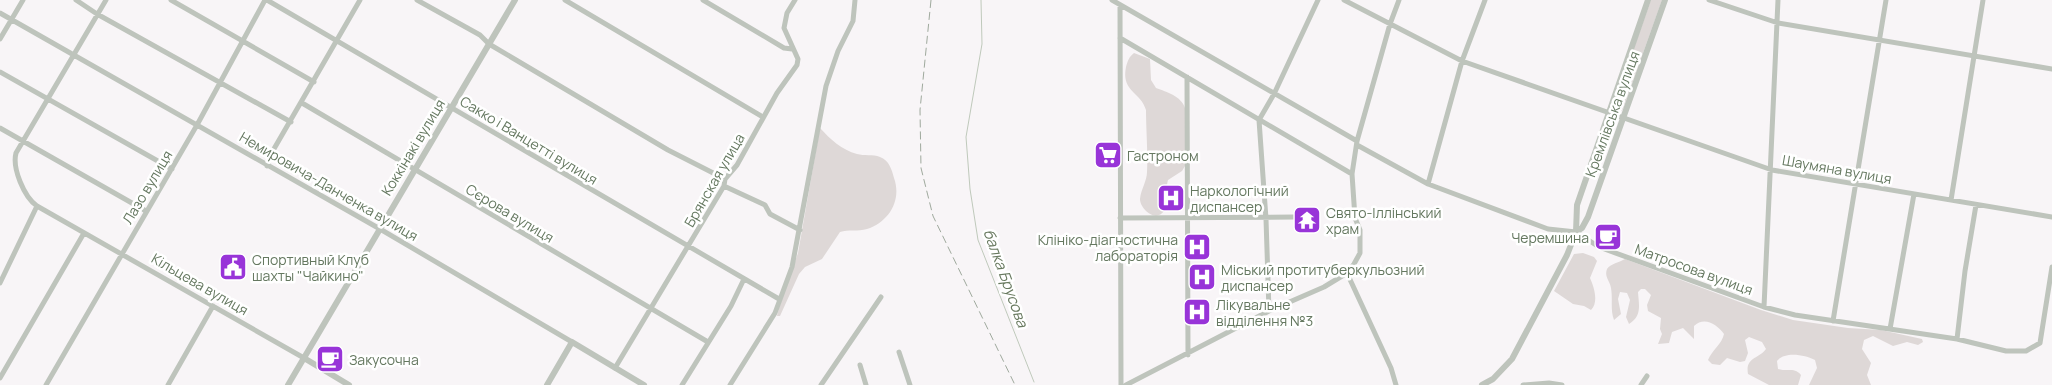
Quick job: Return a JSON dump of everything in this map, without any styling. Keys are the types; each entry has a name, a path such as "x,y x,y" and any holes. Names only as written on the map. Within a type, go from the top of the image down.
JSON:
{"street":[{"path":"0,39 23,0"},
{"path":"76,0 97,14 292,122"},
{"path":"0,283 37,206 33,203 19,179 14,160 22,143 106,0"},
{"path":"171,0 314,82"},
{"name":"Лазо вулиця","path":"46,385 172,169 266,0"},
{"name":"Сакко і Ванцетті вулиця","path":"266,0 779,299"},
{"path":"267,166 360,0"},
{"path":"417,0 480,35 489,44 668,150 725,180"},
{"name":"Коккінакі вулиця","path":"288,385 515,0"},
{"path":"565,0 763,117"},
{"path":"703,0 784,48 792,49"},
{"name":"Брянская улица","path":"615,368 724,186 725,180 737,165 763,117 797,65 798,59 784,28 794,0"},
{"path":"730,385 775,314 792,267 826,86 838,51 853,21 855,0"},
{"name":"Матросова вулиця","path":"1112,0 1428,184 1548,229 1576,232 1599,247 1764,307 1833,321 1958,339 2006,351 2026,351 2040,343 2052,267"},
{"path":"1269,311 1266,218 1259,120 1274,94 1318,0"},
{"path":"1344,0 1462,61 1609,112"},
{"path":"1126,385 1188,355 1269,311 1324,287 1347,273 1360,254 1360,230 1355,218 1352,174 1357,143 1390,24 1399,0"},
{"path":"1428,184 1462,61 1486,0"},
{"name":"Кремлівська вулиця","path":"1485,385 1493,380 1512,359 1567,255 1576,232 1577,205 1648,0"},
{"name":"Кремлівська вулиця","path":"1576,232 1586,223 1665,0"},
{"path":"1709,0 1778,24 2052,69"},
{"path":"1764,307 1772,170 1778,0"},
{"path":"1833,321 1857,185 1886,0"},
{"path":"1950,200 1983,0"},
{"path":"1120,5 1121,385"},
{"name":"Немировича-Данченка вулиця","path":"0,13 380,229 644,385"},
{"path":"1120,38 1352,174"},
{"path":"0,72 172,169"},
{"path":"1187,77 1188,355"},
{"name":"Сєрова вулиця","path":"302,103 708,342"},
{"name":"Шаумяна вулиця","path":"1609,112 1772,170 2052,217"},
{"path":"0,128 22,143 146,211"},
{"path":"724,186 765,205 770,214 800,230"},
{"path":"1890,329 1914,194"},
{"path":"1958,339 1965,271 1976,205"},
{"name":"Кільцева вулиця","path":"37,206 349,385"},
{"path":"1120,218 1294,217"},
{"path":"0,378 84,233"},
{"path":"1347,273 1391,368 1396,385"},
{"path":"682,385 744,279"},
{"path":"821,385 881,297"},
{"path":"168,385 213,306"},
{"path":"548,385 572,342"},
{"path":"899,352 910,385"},
{"path":"860,366 866,385"},
{"path":"1642,385 1647,376"},
{"path":"1523,385 1549,383 1562,385"}],"shaded area":[{"path":"1651,0 1662,0 1623,109 1620,112 1615,111 1613,107"},
{"path":"1134,53 1150,59 1151,80 1156,88 1177,97 1185,108 1185,166 1182,171 1168,180 1166,207 1157,216 1145,210 1140,199 1147,172 1146,110 1140,99 1126,82 1125,75 1128,61"},
{"path":"820,128 846,150 860,155 877,156 886,160 896,186 895,202 887,216 875,226 864,230 840,232 822,259 805,267 799,274 780,316 777,316 798,253"},
{"path":"1583,253 1594,257 1597,261 1590,278 1595,299 1591,310 1584,306 1573,304 1554,291 1574,254"},
{"path":"1625,259 1761,310 1793,320 1848,328 1881,330 1922,339 1923,342 1918,345 1907,342 1893,346 1873,336 1864,340 1862,349 1871,363 1867,375 1871,385 1809,385 1817,368 1815,360 1790,355 1777,361 1778,369 1793,370 1801,375 1798,385 1769,385 1748,374 1751,361 1766,349 1762,342 1749,337 1745,340 1748,353 1745,361 1740,362 1727,358 1720,365 1712,364 1708,360 1724,334 1710,322 1698,323 1694,326 1694,339 1683,328 1672,332 1669,343 1658,344 1662,334 1660,329 1661,318 1648,311 1647,305 1651,295 1645,289 1641,289 1638,292 1638,314 1629,324 1626,317 1630,300 1627,293 1620,292 1618,299 1621,314 1614,320 1611,288 1606,272 1610,266"}],"waterway":[{"name":"балка Брусова","path":"981,0 982,44 966,137 970,189 978,240 1034,382"}],"railway":[{"path":"931,0 920,110 921,168 933,216 1015,385"}],"place":[{"name":"Гастроном","path":"1108,155"},
{"name":"Наркологічний диспансер","path":"1171,198"},
{"name":"Свято-Іллінський храм","path":"1307,220"},
{"name":"Черемшина","path":"1608,237"},
{"name":"Клініко-діагностична лабораторія","path":"1197,247"},
{"name":"Спортивный Клуб шахты \"Чайкино\"","path":"233,267"},
{"name":"Міський протитуберкульозний диспансер","path":"1202,277"},
{"name":"Лікувальне відділення №3","path":"1197,312"},
{"name":"Закусочна","path":"330,359"}]}
